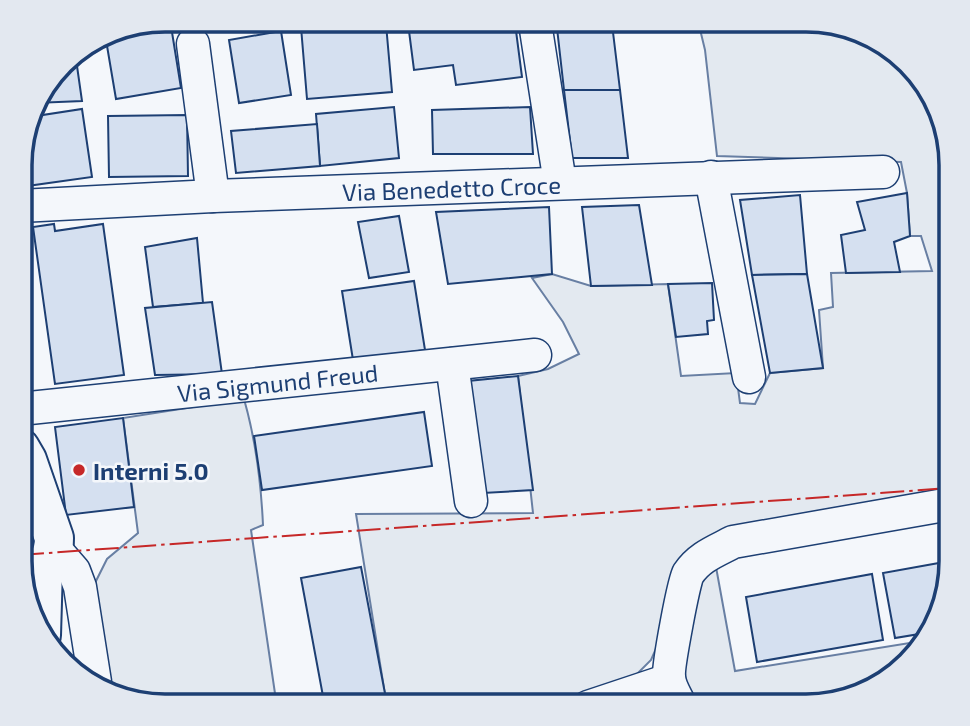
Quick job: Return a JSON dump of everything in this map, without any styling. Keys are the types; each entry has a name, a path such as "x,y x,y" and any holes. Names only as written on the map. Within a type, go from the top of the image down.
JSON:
{"main road":[{"path":"32,513 38,546 40,608"}],"street":[{"path":"536,32 560,183"},
{"path":"193,44 213,196"},
{"name":"Via Benedetto Croce","path":"32,205 213,196 883,172"},
{"path":"711,177 749,377"},
{"name":"Via Sigmund Freud","path":"32,408 534,355"},
{"path":"452,364 471,501"},
{"path":"675,694 668,662 686,576 703,557 733,542 938,506"},
{"path":"38,546 74,571 80,587 94,674"}],"shaded area":[{"path":"701,32 815,32 840,36 872,49 893,64 911,83 925,105 934,130 939,164 938,492 734,530 662,635 651,660 635,676 617,687 595,694 385,694 356,514 533,513 518,376 548,369 579,354 563,322 532,278 552,274 591,286 668,284 681,376 736,373 740,403 755,404 770,373 823,368 819,310 833,307 831,273 932,271 921,236 910,236 907,193 901,162 717,156"},
{"path":"244,399 252,430 261,493 263,525 251,530 275,694 155,694 130,690 109,683 94,585 107,559 138,533 123,418"},
{"path":"716,567 735,671 911,643 887,667 865,681 840,690 806,694 691,694 682,674 696,581"}],"building":[{"path":"172,32 181,88 116,99 107,45 130,36"},
{"path":"281,32 291,95 239,103 229,40"},
{"path":"301,32 387,32 392,92 307,99"},
{"path":"409,32 516,32 522,77 456,85 453,65 414,70"},
{"path":"557,32 613,32 620,90 564,90"},
{"path":"77,64 82,101 47,102 64,77"},
{"path":"564,90 620,90 628,158 572,158"},
{"path":"394,107 399,158 320,166 316,114"},
{"path":"530,107 533,154 433,154 432,110"},
{"path":"82,109 92,177 32,185 33,147 41,115"},
{"path":"187,115 188,176 109,177 108,116"},
{"path":"317,124 320,166 236,173 231,131"},
{"path":"907,193 910,236 894,242 900,272 846,273 841,235 865,230 857,202"},
{"path":"800,195 807,274 752,275 740,200"},
{"path":"639,205 652,285 591,286 582,207"},
{"path":"549,207 552,274 448,284 436,212"},
{"path":"399,216 409,272 369,278 358,222"},
{"path":"54,224 55,231 103,224 124,375 55,384 33,227"},
{"path":"197,238 203,303 153,307 145,247"},
{"path":"807,274 823,368 770,373 752,275"},
{"path":"414,281 425,350 353,360 342,291"},
{"path":"712,283 714,320 707,321 708,334 676,337 668,284"},
{"path":"212,302 222,374 155,375 145,308"},
{"path":"518,376 533,490 483,493 468,381"},
{"path":"424,412 432,466 262,490 254,436"},
{"path":"123,418 134,507 66,515 55,427"},
{"path":"938,563 934,596 917,634 895,638 883,573"},
{"path":"361,567 385,694 323,694 301,578"},
{"path":"872,574 883,640 757,662 746,597"}],"power":[{"path":"32,554 938,489"}],"place":[{"name":"Interni 5.0","path":"79,470"}]}
